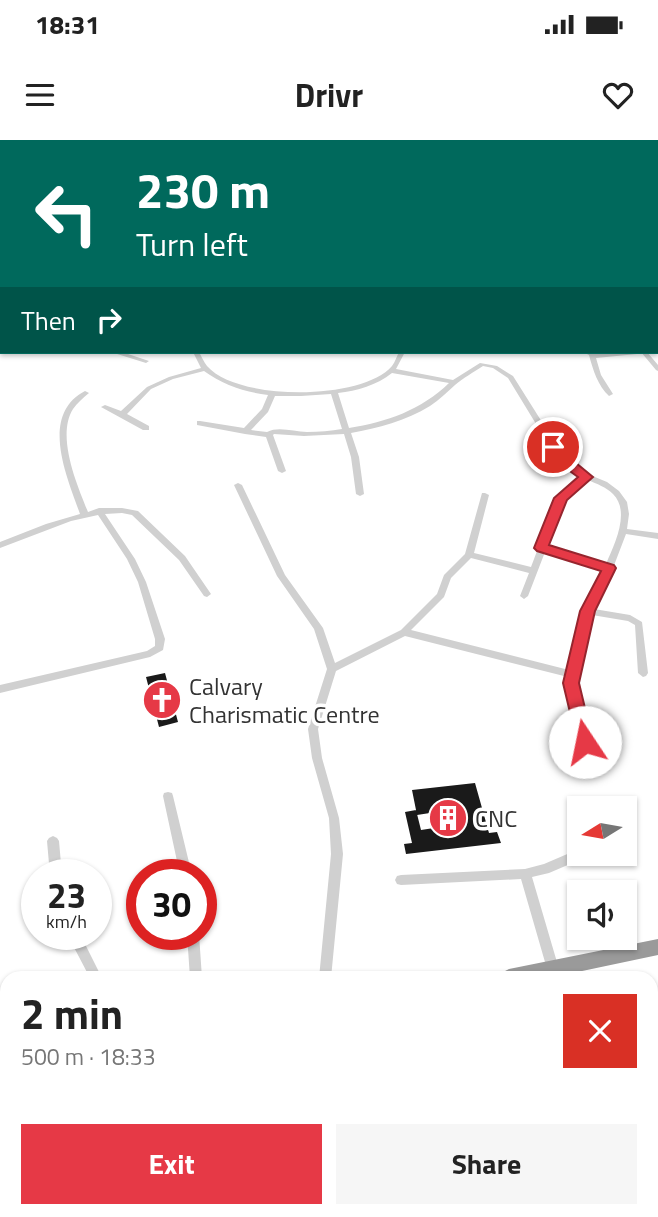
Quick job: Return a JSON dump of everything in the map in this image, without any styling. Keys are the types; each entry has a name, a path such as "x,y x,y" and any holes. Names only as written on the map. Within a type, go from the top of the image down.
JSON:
{"highway":[{"path":"543,971 658,947"}],"street":[{"path":"120,354 146,361"},
{"path":"197,354 205,369 232,384 273,393 334,392 362,386 394,371 454,382"},
{"path":"394,371 401,354"},
{"path":"589,354 608,394"},
{"path":"645,354 658,369"},
{"path":"200,424 269,435 279,431 305,435 347,431 401,418 437,397 482,364 505,372 561,458 587,477 601,482 619,494 627,519 609,568 588,611 572,674 571,683 581,719 587,764"},
{"path":"122,414 149,388 171,378 205,369"},
{"path":"334,392 355,457 360,494"},
{"path":"85,393 67,413 63,438 74,485 85,515"},
{"path":"245,432 265,410 273,393"},
{"path":"105,407 146,428"},
{"path":"269,435 282,471"},
{"path":"524,596 561,498 587,477"},
{"path":"238,485 281,576 318,628 332,669 313,729 317,758 334,818 337,854 326,971"},
{"path":"332,669 404,632 441,595 447,577 469,555 485,495"},
{"path":"0,545 85,515 126,509 135,513 182,558 207,594"},
{"path":"0,689 150,654 160,648 160,639 142,582 131,559 99,511"},
{"path":"624,531 658,536"},
{"path":"541,548 609,568"},
{"path":"469,555 534,570"},
{"path":"588,611 630,618 639,624 643,673"},
{"path":"404,632 572,674"},
{"path":"168,796 182,859"},
{"path":"53,841 54,859"},
{"path":"401,880 525,874 567,860"},
{"path":"525,874 553,969"},
{"path":"81,950 92,971"},
{"path":"194,950 196,971"}],"building":[{"name":"Calvary Charismatic Centre","path":"165,673 178,722 159,727 146,677"},
{"name":"CNC","path":"475,783 489,833 497,832 501,843 406,854 404,844 412,843 405,812 416,810 412,790","holes":["430,813 434,828 421,830 417,815"]}],"place":[{"name":"Calvary Charismatic Centre","path":"162,700"},
{"name":"CNC","path":"448,818"}],"route":[{"path":"553,447 561,458 587,477 561,498 541,548 609,568 588,611 571,683 585,742"}]}
